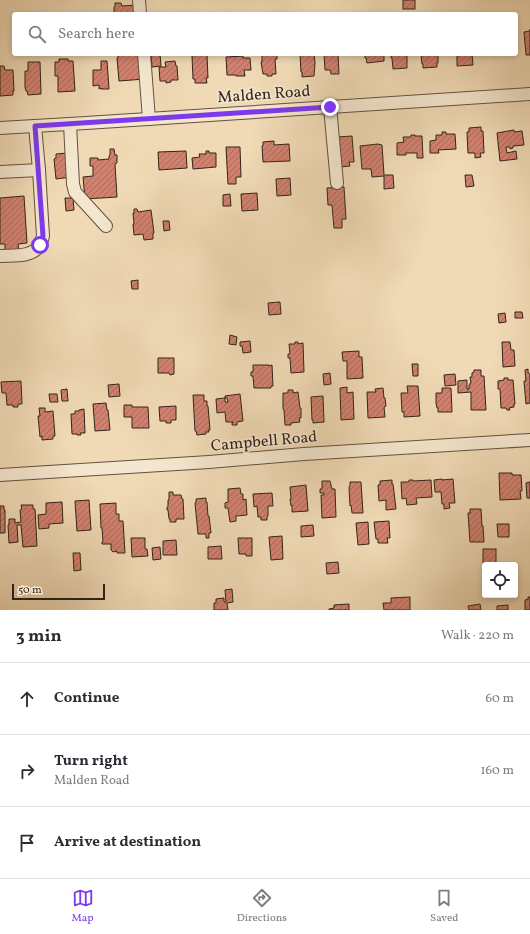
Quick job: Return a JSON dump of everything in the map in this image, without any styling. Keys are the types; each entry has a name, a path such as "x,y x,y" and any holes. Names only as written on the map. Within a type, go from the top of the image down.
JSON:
{"street":[{"path":"139,0 140,12"},
{"path":"144,56 149,119"},
{"name":"Malden Road","path":"0,128 530,94"},
{"path":"330,107 337,183"},
{"path":"70,124 73,184 75,192 106,226"},
{"path":"0,256 24,255 34,251 40,245 43,236 35,126"},
{"path":"0,172 39,170"},
{"name":"Campbell Road","path":"0,475 530,440"}],"building":[{"path":"403,0 415,0 415,9 403,9"},
{"path":"115,3 121,3 122,6 136,5 137,12 114,12"},
{"path":"530,31 530,55 526,55 524,32"},
{"path":"118,56 142,56 145,79 119,81"},
{"path":"151,56 160,56 161,66 152,67"},
{"path":"192,56 207,56 207,83 195,83 195,79 193,79"},
{"path":"243,56 243,58 250,58 251,70 244,70 245,76 227,75 226,57"},
{"path":"262,56 277,56 277,59 275,59 276,74 267,76 267,74 263,74"},
{"path":"300,56 314,56 314,76 302,77"},
{"path":"324,56 338,56 339,74 331,74 330,70 325,70"},
{"path":"365,56 384,56 384,61 367,63"},
{"path":"391,56 407,56 407,68 393,69"},
{"path":"421,56 438,56 437,67 423,68"},
{"path":"457,56 472,56 473,65 457,66"},
{"path":"59,59 68,59 68,61 73,61 75,91 58,92 58,76 55,76 55,62 59,62"},
{"path":"101,61 107,61 109,89 99,89 99,85 93,86 93,70 101,70"},
{"path":"175,61 178,80 171,80 171,82 166,83 166,81 160,81 159,67 166,67 165,62"},
{"path":"28,62 40,62 41,94 28,95 26,91 25,71 28,71"},
{"path":"0,66 4,66 5,70 13,70 13,95 0,96"},
{"path":"481,127 481,131 483,131 484,153 480,153 481,157 475,158 475,153 468,153 467,132 469,132 469,128"},
{"path":"514,130 514,132 522,131 524,145 513,146 513,148 510,149 510,147 506,147 507,153 516,151 517,159 500,161 497,133"},
{"path":"442,132 446,132 446,134 455,134 456,149 438,150 439,153 430,153 430,141 436,140 436,135 442,135"},
{"path":"411,135 422,136 423,158 417,158 417,153 397,155 397,143 404,142 403,137 411,137"},
{"path":"352,136 354,162 349,162 350,166 340,167 337,137"},
{"path":"274,141 274,145 289,144 290,161 263,162 263,142"},
{"path":"382,145 384,175 393,175 394,188 384,189 384,176 372,177 371,169 362,169 360,146"},
{"path":"226,147 240,147 241,177 236,177 236,184 228,184"},
{"path":"110,149 114,149 115,155 117,155 117,163 115,164 117,197 85,199 83,177 93,176 93,166 90,166 90,158 98,158 98,160 109,159"},
{"path":"186,151 187,168 159,170 158,152"},
{"path":"206,151 209,151 209,153 216,153 216,167 193,169 192,158 200,157 199,154 206,154"},
{"path":"67,153 71,177 56,179 54,159 56,158 56,154"},
{"path":"465,175 472,175 474,186 466,187"},
{"path":"290,178 291,195 277,196 276,179"},
{"path":"344,187 346,219 342,219 342,228 334,228 332,205 328,205 327,188"},
{"path":"257,193 258,210 242,211 241,194"},
{"path":"230,194 231,206 223,206 223,195"},
{"path":"24,196 27,243 18,244 19,253 5,254 5,244 0,244 0,198"},
{"path":"65,198 73,198 74,210 66,211"},
{"path":"134,209 137,209 138,212 151,210 154,233 153,239 144,240 143,234 134,235"},
{"path":"163,221 169,221 170,230 164,231"},
{"path":"138,280 138,289 132,289 131,281"},
{"path":"280,302 281,314 269,315 268,303"},
{"path":"515,312 522,312 523,318 515,318"},
{"path":"505,313 506,322 499,323 498,314"},
{"path":"230,335 237,337 236,345 229,344"},
{"path":"250,341 251,352 243,353 240,342"},
{"path":"295,342 298,342 298,344 303,343 304,372 291,373 290,358 288,358 288,354 290,354 289,344 295,344"},
{"path":"502,342 510,342 511,350 514,350 515,366 503,367"},
{"path":"359,351 359,357 362,357 363,378 347,379 347,361 343,361 342,352"},
{"path":"158,358 174,358 174,374 170,375 169,373 158,373"},
{"path":"412,364 418,364 418,376 413,376"},
{"path":"253,365 272,365 273,386 271,386 271,388 254,388 253,376 251,376 251,372 253,372"},
{"path":"528,369 530,375 530,403 526,404 524,381 526,381 525,370"},
{"path":"474,370 481,370 481,376 484,376 486,410 471,410 471,392 458,393 458,381 467,380 467,389 469,389 469,385 471,383 470,377 472,377"},
{"path":"330,373 331,384 324,385 323,374"},
{"path":"455,374 456,385 445,386 444,375"},
{"path":"504,378 513,380 515,404 514,407 509,408 510,410 501,408 498,381 504,380"},
{"path":"21,381 22,404 18,404 18,407 7,405 6,393 2,393 1,382"},
{"path":"119,384 120,396 109,397 108,385"},
{"path":"407,386 418,386 420,416 404,417 404,412 402,412 401,393 408,393"},
{"path":"347,387 347,393 353,392 354,419 341,420 340,388"},
{"path":"383,388 386,406 384,407 385,417 368,418 367,392 376,392 375,389"},
{"path":"442,388 451,388 452,412 438,412 436,393 442,393"},
{"path":"67,389 68,401 62,401 61,390"},
{"path":"288,390 293,390 293,393 298,392 301,418 299,418 300,422 285,425 283,393 288,393"},
{"path":"49,394 57,394 58,402 50,402"},
{"path":"240,394 243,421 237,422 237,425 232,425 233,422 226,422 225,412 217,413 216,399 225,398 225,396"},
{"path":"193,395 204,395 204,401 207,401 210,430 208,430 209,432 206,432 206,434 197,435 195,431"},
{"path":"323,396 324,422 313,423 311,397"},
{"path":"106,403 110,430 95,431 93,404"},
{"path":"124,405 132,405 132,407 148,407 149,428 132,428 132,417 124,417"},
{"path":"176,406 176,420 171,420 171,423 160,421 159,407"},
{"path":"39,408 45,408 45,412 53,411 55,436 53,436 53,439 42,440 42,436 40,437 38,416 40,416"},
{"path":"84,409 85,433 80,433 81,435 72,434 71,414 75,414 75,411"},
{"path":"499,473 521,475 521,499 500,500"},
{"path":"453,479 455,503 449,503 450,508 444,509 441,492 435,492 434,480"},
{"path":"392,480 396,509 386,510 386,500 379,501 378,485 380,485 380,481"},
{"path":"409,480 431,480 432,497 416,498 417,504 407,505 406,498 402,499 401,482 409,482"},
{"path":"322,481 330,481 332,489 335,489 336,517 322,518 321,495 324,495 324,493 320,493 320,489 322,489"},
{"path":"350,482 361,482 363,513 352,513 351,505 350,506"},
{"path":"530,482 530,498 527,498 526,483"},
{"path":"306,485 308,511 292,512 290,487"},
{"path":"240,488 241,494 243,494 243,500 246,499 247,515 236,516 236,521 230,522 228,508 225,508 225,503 228,502 228,489"},
{"path":"169,492 173,492 173,495 181,495 183,499 184,519 176,519 176,522 170,522 167,510"},
{"path":"272,493 273,506 268,506 267,520 261,520 261,517 258,517 257,506 254,507 253,494"},
{"path":"206,498 211,533 209,533 209,538 206,538 206,534 198,534 195,503 196,499"},
{"path":"89,500 91,530 77,531 75,501"},
{"path":"62,502 63,523 49,524 49,528 39,529 38,515 46,514 46,503"},
{"path":"116,503 116,514 119,514 119,521 123,521 125,553 117,553 117,551 113,552 111,550 111,544 102,544 100,504"},
{"path":"21,505 33,505 33,509 35,509 37,546 23,547 21,525 17,525 18,542 9,543 9,519 15,519 15,523 21,522"},
{"path":"0,506 4,506 5,510 5,533 0,533"},
{"path":"470,509 481,509 484,542 470,542 468,513 470,513"},
{"path":"389,521 390,538 387,538 388,543 378,543 378,539 376,539 374,522"},
{"path":"368,522 369,544 358,545 356,523"},
{"path":"497,524 509,524 509,537 498,537"},
{"path":"313,525 314,536 301,537 301,526"},
{"path":"282,536 283,559 271,560 269,537"},
{"path":"131,538 145,538 145,549 147,549 148,556 132,557"},
{"path":"238,538 252,538 252,556 239,554"},
{"path":"176,540 177,555 163,555 163,541"},
{"path":"221,546 222,559 208,559 208,547"},
{"path":"160,547 161,559 153,560 152,548"},
{"path":"483,549 496,549 496,562 483,562"},
{"path":"73,553 80,553 81,570 74,571"},
{"path":"338,562 339,573 327,574 326,563"},
{"path":"232,589 233,602 227,603 228,610 214,610 214,603 216,603 216,599 224,598 224,602 226,602 225,590"},
{"path":"410,597 410,610 384,610 383,603 391,603 391,598"},
{"path":"528,597 530,597 530,610 525,610 525,600 528,599"},
{"path":"349,604 349,610 329,610 334,608 334,605"},
{"path":"480,604 481,610 469,610 468,606"},
{"path":"508,605 508,610 497,610 497,606"}],"route":[{"path":"40,245 43,236 35,126 330,107"}]}
